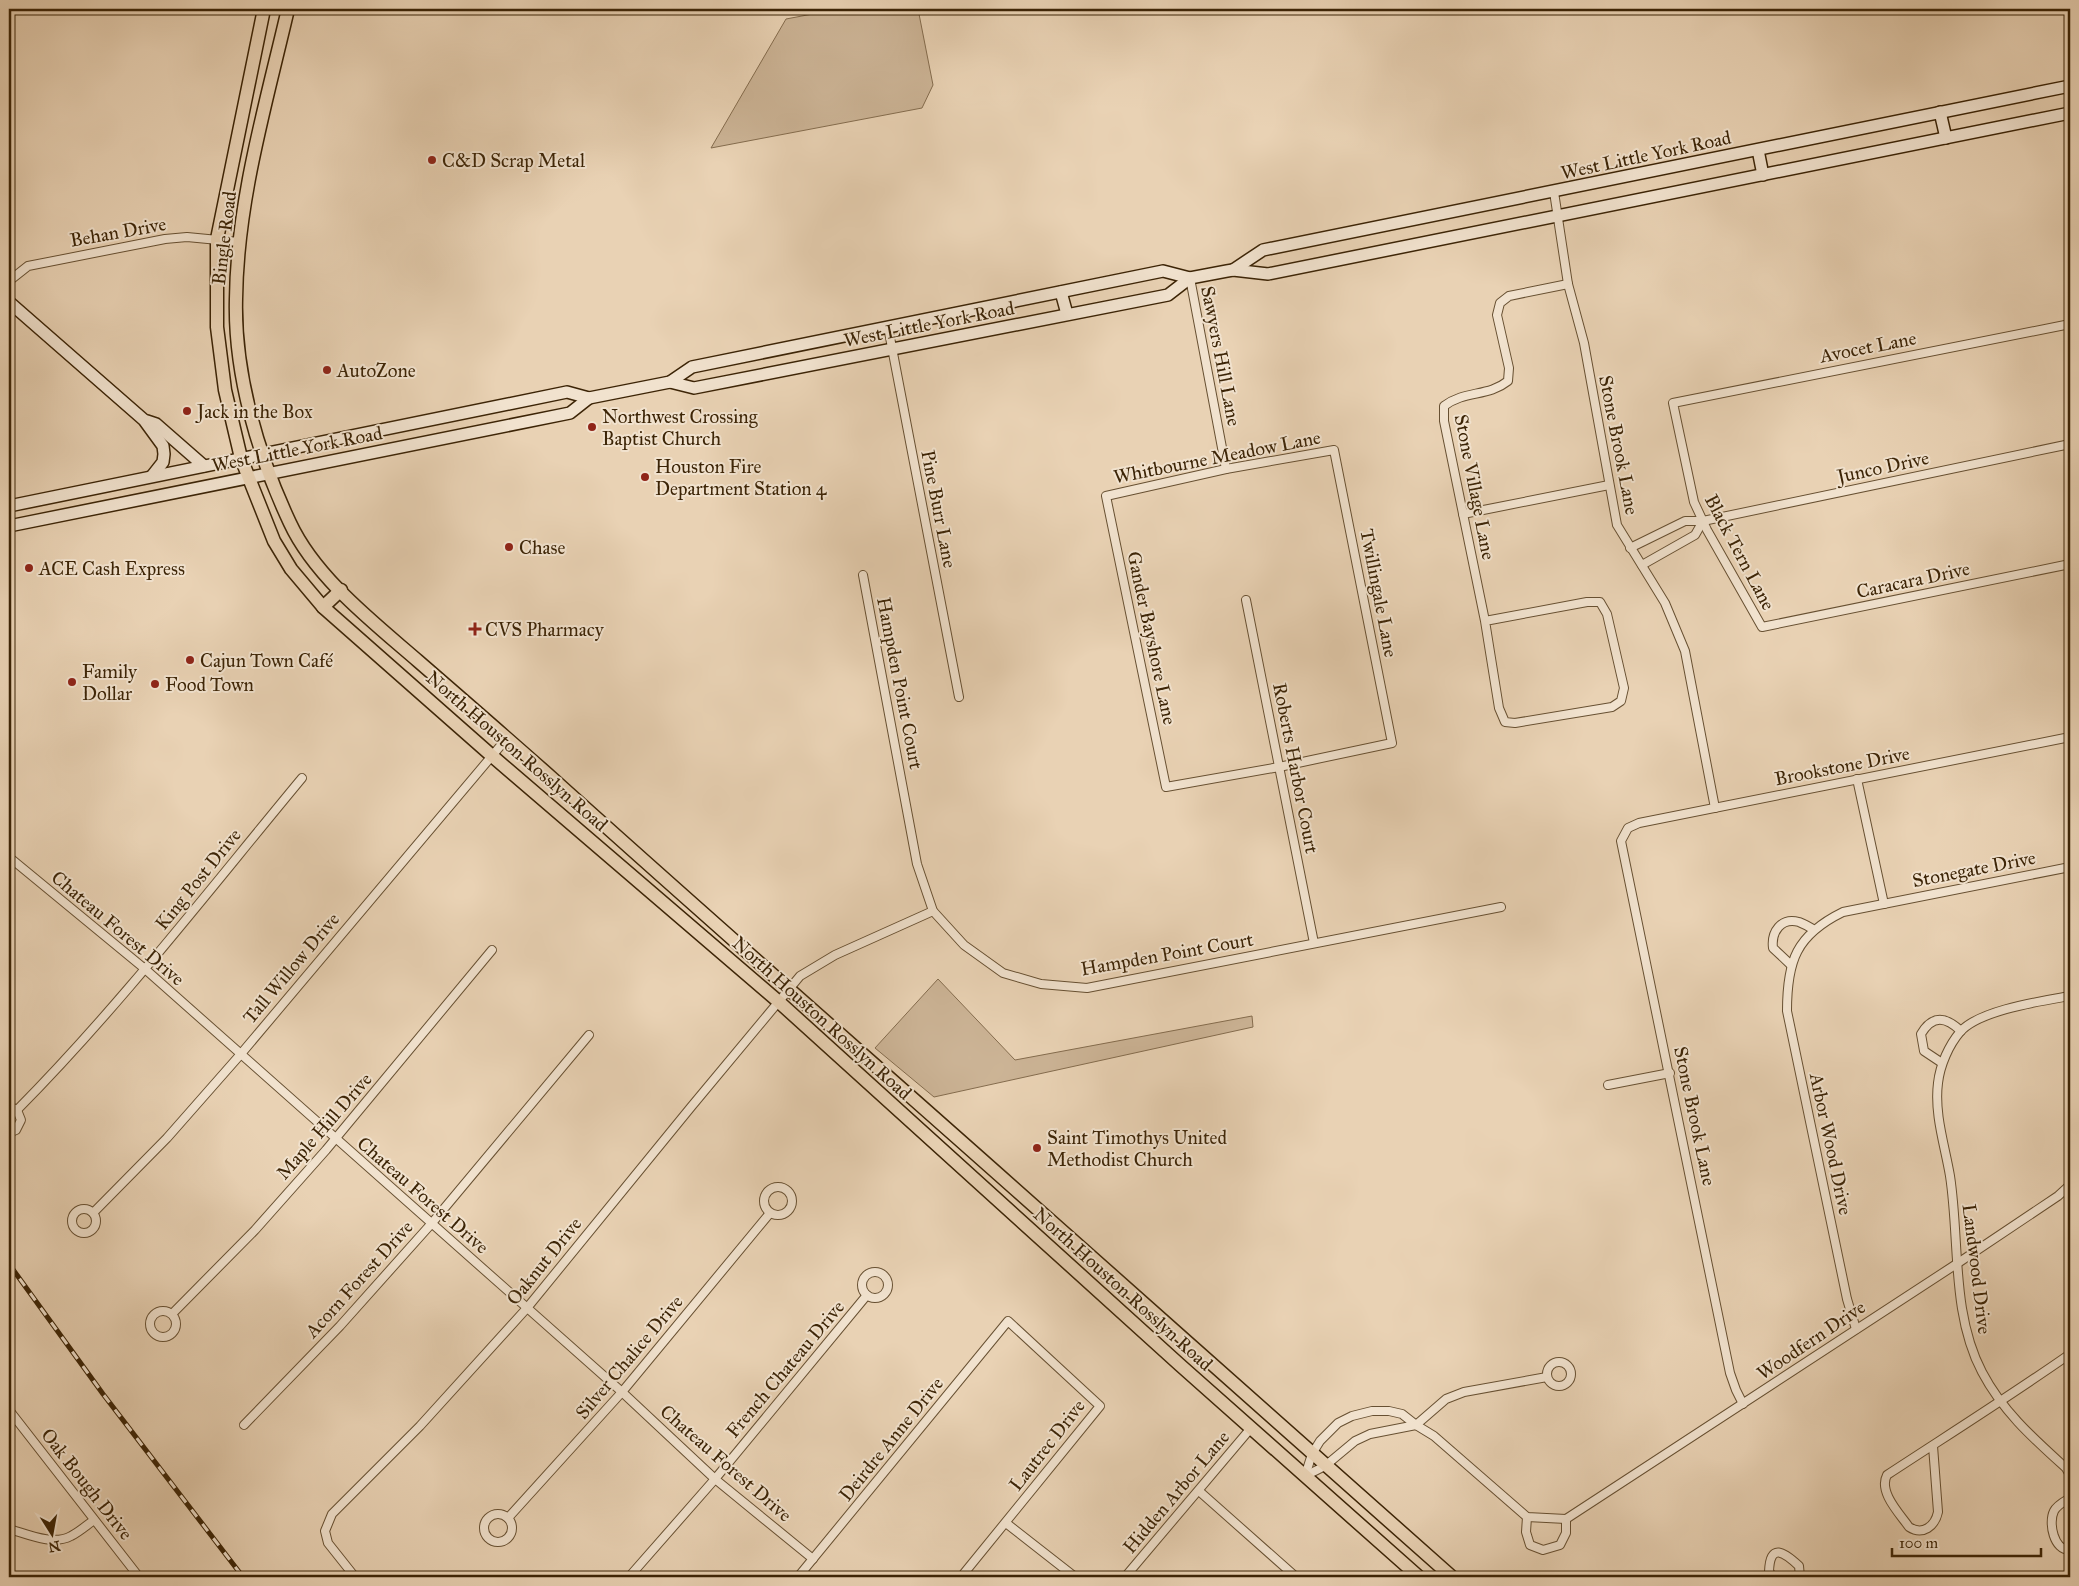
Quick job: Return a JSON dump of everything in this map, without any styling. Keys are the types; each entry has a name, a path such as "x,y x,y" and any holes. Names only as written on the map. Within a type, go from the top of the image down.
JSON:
{"main road":[{"name":"Bingle Road","path":"241,458 225,390 217,327 217,239 264,9"},
{"name":"Bingle Road","path":"269,472 250,415 241,371 235,303 239,242 251,172 288,9"},
{"name":"West Little York Road","path":"1233,270 1263,250 2070,86"},
{"path":"1940,112 1946,138"},
{"name":"West Little York Road","path":"9,526 570,412 588,398 670,382 692,367 1162,271 1190,278 1233,270 1268,274 2070,113"},
{"path":"1758,150 1764,175"},
{"name":"West Little York Road","path":"670,382 694,388 1168,295 1190,278"},
{"path":"1061,292 1067,314"},
{"path":"9,302 144,420 160,442 164,454 163,462 152,476"},
{"name":"West Little York Road","path":"9,506 508,403 567,392 588,398"},
{"path":"508,403 513,424"},
{"path":"144,420 156,424 204,466"},
{"name":"North Houston Rosslyn Road","path":"241,458 274,541 290,569 323,607 491,755 779,1002 1073,1269 1419,1577"},
{"name":"North Houston Rosslyn Road","path":"269,472 299,541 312,561 380,628 507,738 788,990 1452,1577"},
{"path":"42,499 46,518"},
{"path":"323,607 340,590"},
{"path":"623,867 635,853"},
{"path":"913,1124 927,1112"},
{"path":"1026,1226 1041,1212"},
{"path":"1073,1269 1092,1258"},
{"path":"1180,1365 1195,1350"}],"street":[{"name":"Stone Brook Lane","path":"1554,192 1568,284 1584,343 1617,525 1665,603 1685,651 1715,808"},
{"name":"Behan Drive","path":"9,281 28,266 165,239 217,239 239,242"},
{"name":"Sawyers Hill Lane","path":"1190,278 1226,469"},
{"name":"Stone Village Lane","path":"1485,621 1587,602 1600,602 1607,614 1624,688 1621,699 1612,708 1515,723 1505,722 1499,708 1485,621 1444,421 1444,406 1454,398 1499,388 1508,381 1509,368 1498,315 1500,303 1508,296 1568,284"},
{"name":"Avocet Lane","path":"1673,403 2070,324"},
{"name":"Pine Burr Lane","path":"888,327 959,697"},
{"name":"Black Tern Lane","path":"1673,403 1694,502 1762,627"},
{"name":"Junco Drive","path":"1630,548 1685,521 1703,521 2070,444"},
{"name":"Whitbourne Meadow Lane","path":"1106,496 1226,469 1334,450"},
{"name":"Twillingale Lane","path":"1279,767 1392,743 1334,450"},
{"path":"1462,514 1609,485"},
{"name":"Gander Bayshore Lane","path":"1106,496 1166,787 1279,767"},
{"path":"1642,565 1695,535 1703,521"},
{"name":"Caracara Drive","path":"1762,627 2070,564"},
{"name":"Hampden Point Court","path":"863,575 917,864 933,911 964,945 1003,973 1040,984 1087,988 1501,907"},
{"name":"Roberts Harbor Court","path":"1246,600 1314,944"},
{"name":"Brookstone Drive","path":"1625,834 1628,828 1638,823 2070,737"},
{"name":"Tall Willow Drive","path":"93,1213 167,1138 240,1055 507,738"},
{"name":"King Post Drive","path":"17,1110 59,1068 145,969 302,778"},
{"path":"1857,779 1884,904"},
{"name":"Stone Brook Lane","path":"1625,834 1621,841 1623,856 1670,1073 1730,1373 1743,1404"},
{"name":"Chateau Forest Drive","path":"9,857 145,969 335,1140 432,1223 622,1392 715,1479 813,1559"},
{"name":"Stonegate Drive","path":"1884,904 2070,867"},
{"name":"Arbor Wood Drive","path":"1856,1329 1846,1299 1787,1011 1787,988 1791,965 1800,946 1814,930 1843,912 1884,904"},
{"name":"Oaknut Drive","path":"355,1577 328,1543 325,1531 332,1514 420,1426 527,1308 690,1107 800,976 835,955 933,911"},
{"path":"1791,965 1773,948 1772,940 1775,930 1780,924 1789,921 1800,922 1814,930"},
{"name":"Maple Hill Drive","path":"172,1314 255,1230 335,1140 492,950"},
{"name":"Landwood Drive","path":"2070,996 2007,1009 1978,1020 1961,1031 1942,1063 1938,1084 1937,1108 1950,1177 1964,1317 1969,1341 1982,1372 2000,1402 2016,1422 2066,1468 2070,1475"},
{"path":"1942,1063 1924,1051 1921,1034 1926,1025 1934,1020 1941,1019 1951,1022 1961,1031"},
{"name":"Acorn Forest Drive","path":"244,1425 340,1326 432,1223 589,1035"},
{"path":"1608,1085 1670,1073"},
{"path":"9,1106 17,1110 20,1115 19,1126 16,1130 9,1133"},
{"path":"2070,1127 2068,1135 2070,1142"},
{"name":"Woodfern Drive","path":"1566,1519 1958,1264 2058,1196 2070,1185"},
{"name":"Silver Chalice Drive","path":"508,1518 622,1392 770,1213"},
{"name":"French Chateau Drive","path":"630,1577 715,1479 867,1295"},
{"name":"Lautrec Drive","path":"961,1577 1100,1406 1008,1321"},
{"name":"Deirdre Anne Drive","path":"798,1577 1008,1321"},
{"path":"1933,1446 1938,1512 1936,1521 1932,1526 1915,1531 1909,1527 1886,1493 1884,1480 1887,1475 2070,1354"},
{"path":"1305,1476 1325,1466 1354,1441 1370,1434 1416,1425 1446,1399 1464,1392 1547,1377"},
{"name":"Oak Bough Drive","path":"9,1410 139,1577"},
{"path":"1305,1476 1312,1454 1328,1431 1338,1423 1352,1416 1372,1411 1389,1411 1402,1414 1434,1436 1527,1517 1566,1519 1566,1533 1560,1545 1543,1550 1530,1545 1527,1540 1527,1517"},
{"name":"Hidden Arbor Lane","path":"1125,1577 1251,1428"},
{"path":"1199,1491 1296,1577"},
{"path":"2070,1498 2058,1506 2052,1518 2055,1541 2058,1546 2066,1551 2070,1550"},
{"path":"9,1529 50,1540 62,1540 72,1536 94,1520"},
{"path":"1006,1523 1075,1577"},
{"path":"1769,1575 1769,1560 1773,1555 1780,1552 1785,1553 1799,1566 1800,1577"}],"shaded area":[{"path":"839,9 918,9 933,85 922,108 711,148 786,19"},
{"path":"938,979 1015,1060 1252,1016 1253,1027 934,1097 875,1048"}],"railway":[{"path":"9,1264 103,1394 243,1577"}],"place":[{"name":"C&D Scrap Metal","path":"432,160"},
{"name":"AutoZone","path":"327,370"},
{"name":"Jack in the Box","path":"187,411"},
{"name":"Northwest Crossing Baptist Church","path":"592,427"},
{"name":"Houston Fire Department Station 4","path":"645,477"},
{"name":"Chase","path":"509,547"},
{"name":"ACE Cash Express","path":"29,568"},
{"name":"CVS Pharmacy","path":"475,629"},
{"name":"Cajun Town Café","path":"190,660"},
{"name":"Family Dollar","path":"72,682"},
{"name":"Food Town","path":"155,684"},
{"name":"Saint Timothys United Methodist Church","path":"1037,1148"}]}
